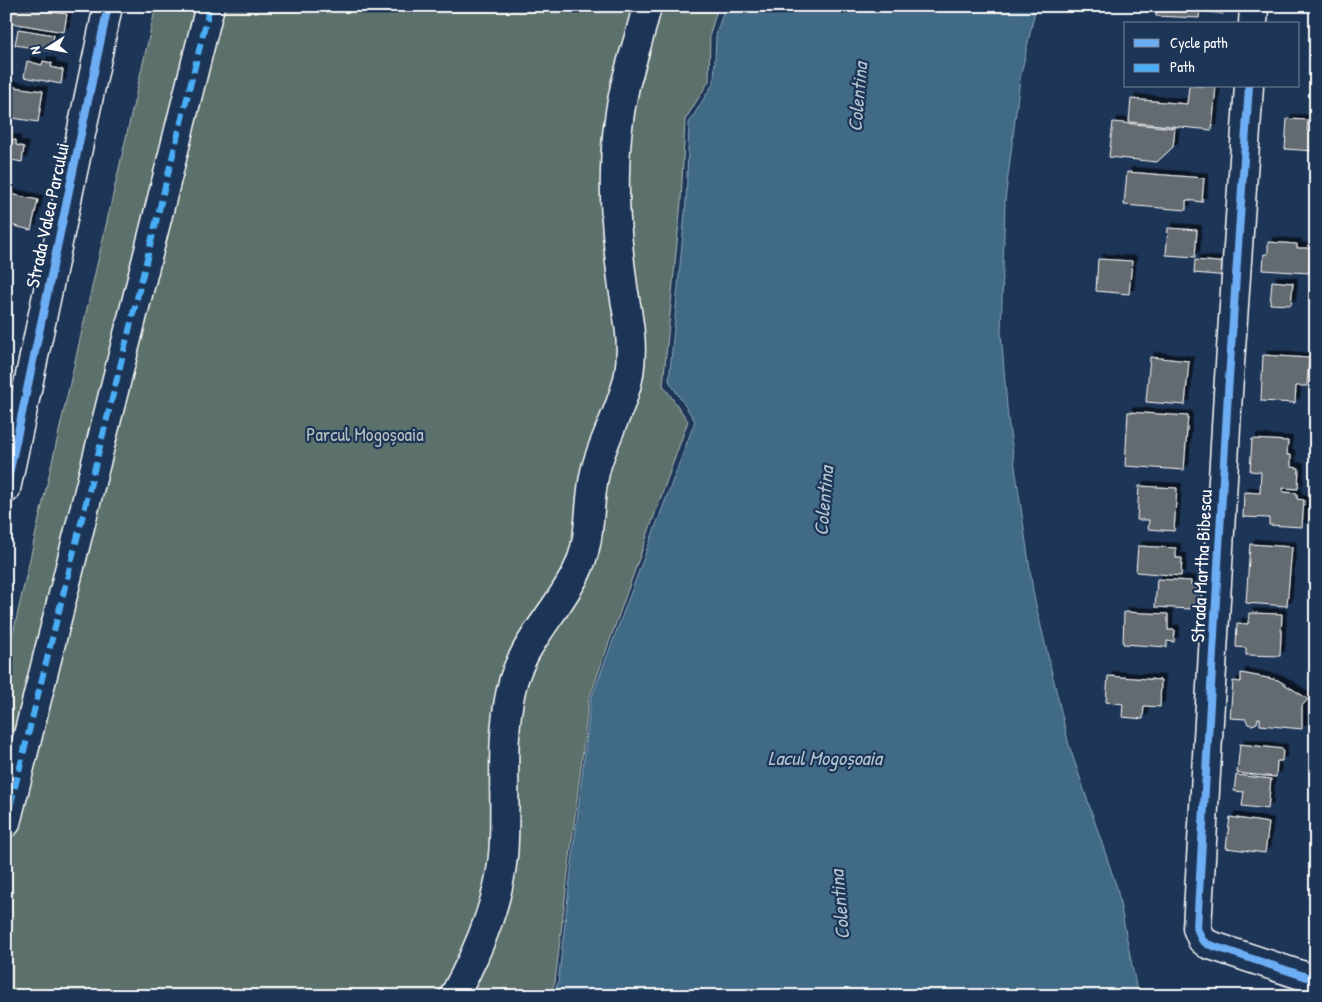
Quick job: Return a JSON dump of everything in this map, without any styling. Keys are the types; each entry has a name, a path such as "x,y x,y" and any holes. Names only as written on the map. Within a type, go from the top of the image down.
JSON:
{"street":[{"name":"Strada Valea Parcului","path":"6,489 108,6"},
{"path":"6,823 210,6"},
{"path":"454,996 484,930 499,886 504,841 503,752 512,687 521,660 534,636 558,605 578,571 589,536 595,474 629,377 632,347 616,232 616,156 618,124 625,86 647,6"},
{"path":"1253,22 1254,6"},
{"name":"Strada Martha Bibescu","path":"1249,88 1227,402 1197,928 1202,940 1208,944 1308,984"}],"green space":[{"name":"Parcul Mogoșoaia","path":"156,6 718,6 710,34 709,81 685,120 681,202 663,385 688,421 589,699 555,982 549,996 6,996 6,664"}],"water":[{"name":"Lacul Mogoșoaia","path":"725,6 1036,6 1020,79 1005,201 1001,333 1008,419 1034,597 1069,745 1117,888 1138,996 552,996 558,983 591,699 695,421 669,381 686,202 689,123 714,82 716,35"}],"building":[{"path":"14,6 67,14 64,32 11,23"},
{"path":"1144,6 1224,6 1223,14 1208,12 1208,9 1200,8 1199,18 1156,16 1156,12 1144,11"},
{"path":"18,29 54,35 51,51 15,45"},
{"path":"27,61 42,65 43,61 52,63 51,67 63,70 61,84 24,77"},
{"path":"7,86 43,91 38,122 6,117"},
{"path":"1189,88 1216,88 1212,130 1129,122 1131,99 1187,104"},
{"path":"1287,119 1308,120 1307,131 1316,132 1315,151 1285,149"},
{"path":"1113,122 1175,128 1173,147 1157,162 1109,157"},
{"path":"6,139 16,140 16,145 24,147 22,162 6,159"},
{"path":"1127,172 1204,178 1202,202 1186,200 1186,210 1124,205"},
{"path":"6,193 38,200 31,230 6,224"},
{"path":"1168,228 1197,230 1195,257 1166,255"},
{"path":"1268,242 1297,244 1297,248 1311,248 1309,273 1263,270 1264,254 1268,254"},
{"path":"1098,259 1132,261 1129,294 1096,291"},
{"path":"1195,260 1229,263 1228,276 1194,273"},
{"path":"1272,281 1293,283 1291,305 1270,304"},
{"path":"1263,355 1309,358 1307,386 1296,386 1295,403 1261,401"},
{"path":"1150,357 1189,361 1185,405 1146,402"},
{"path":"1128,412 1188,416 1184,470 1125,466"},
{"path":"1252,439 1288,441 1287,455 1291,455 1291,467 1299,468 1298,489 1283,488 1283,492 1297,493 1297,499 1304,500 1302,527 1269,525 1269,518 1243,517 1244,492 1260,493 1261,472 1250,471"},
{"path":"1139,486 1177,488 1174,531 1148,529 1149,520 1137,520"},
{"path":"1250,544 1292,547 1287,606 1246,603"},
{"path":"1138,546 1176,548 1176,558 1182,558 1181,576 1136,572"},
{"path":"1157,579 1191,581 1191,585 1204,586 1202,606 1190,605 1190,609 1155,607"},
{"path":"1124,612 1168,614 1168,630 1175,630 1174,642 1167,641 1167,647 1123,644"},
{"path":"1249,613 1282,614 1280,656 1246,655 1246,648 1236,647 1237,623 1248,624"},
{"path":"1241,673 1278,680 1308,699 1302,706 1302,729 1260,725 1260,718 1258,718 1257,723 1252,725 1248,724 1246,719 1230,718 1233,681 1241,682"},
{"path":"1108,676 1161,680 1160,707 1144,706 1143,719 1122,717 1123,704 1106,702"},
{"path":"1240,744 1283,749 1282,761 1277,761 1276,777 1237,773"},
{"path":"1236,775 1271,779 1268,809 1242,806 1244,792 1234,791"},
{"path":"1230,817 1269,823 1265,853 1226,848"},
{"path":"1315,882 1316,910 1312,910"}],"marked path":[{"path":"6,823 210,6"}],"cycle path":[{"path":"6,489 108,6"},
{"path":"1249,88 1228,393 1197,928 1202,940 1207,944 1316,980"}],"water label":[{"name":"Colentina","path":"857,97"},
{"name":"Colentina","path":"823,501"},
{"name":"Colentina","path":"839,905"}]}
